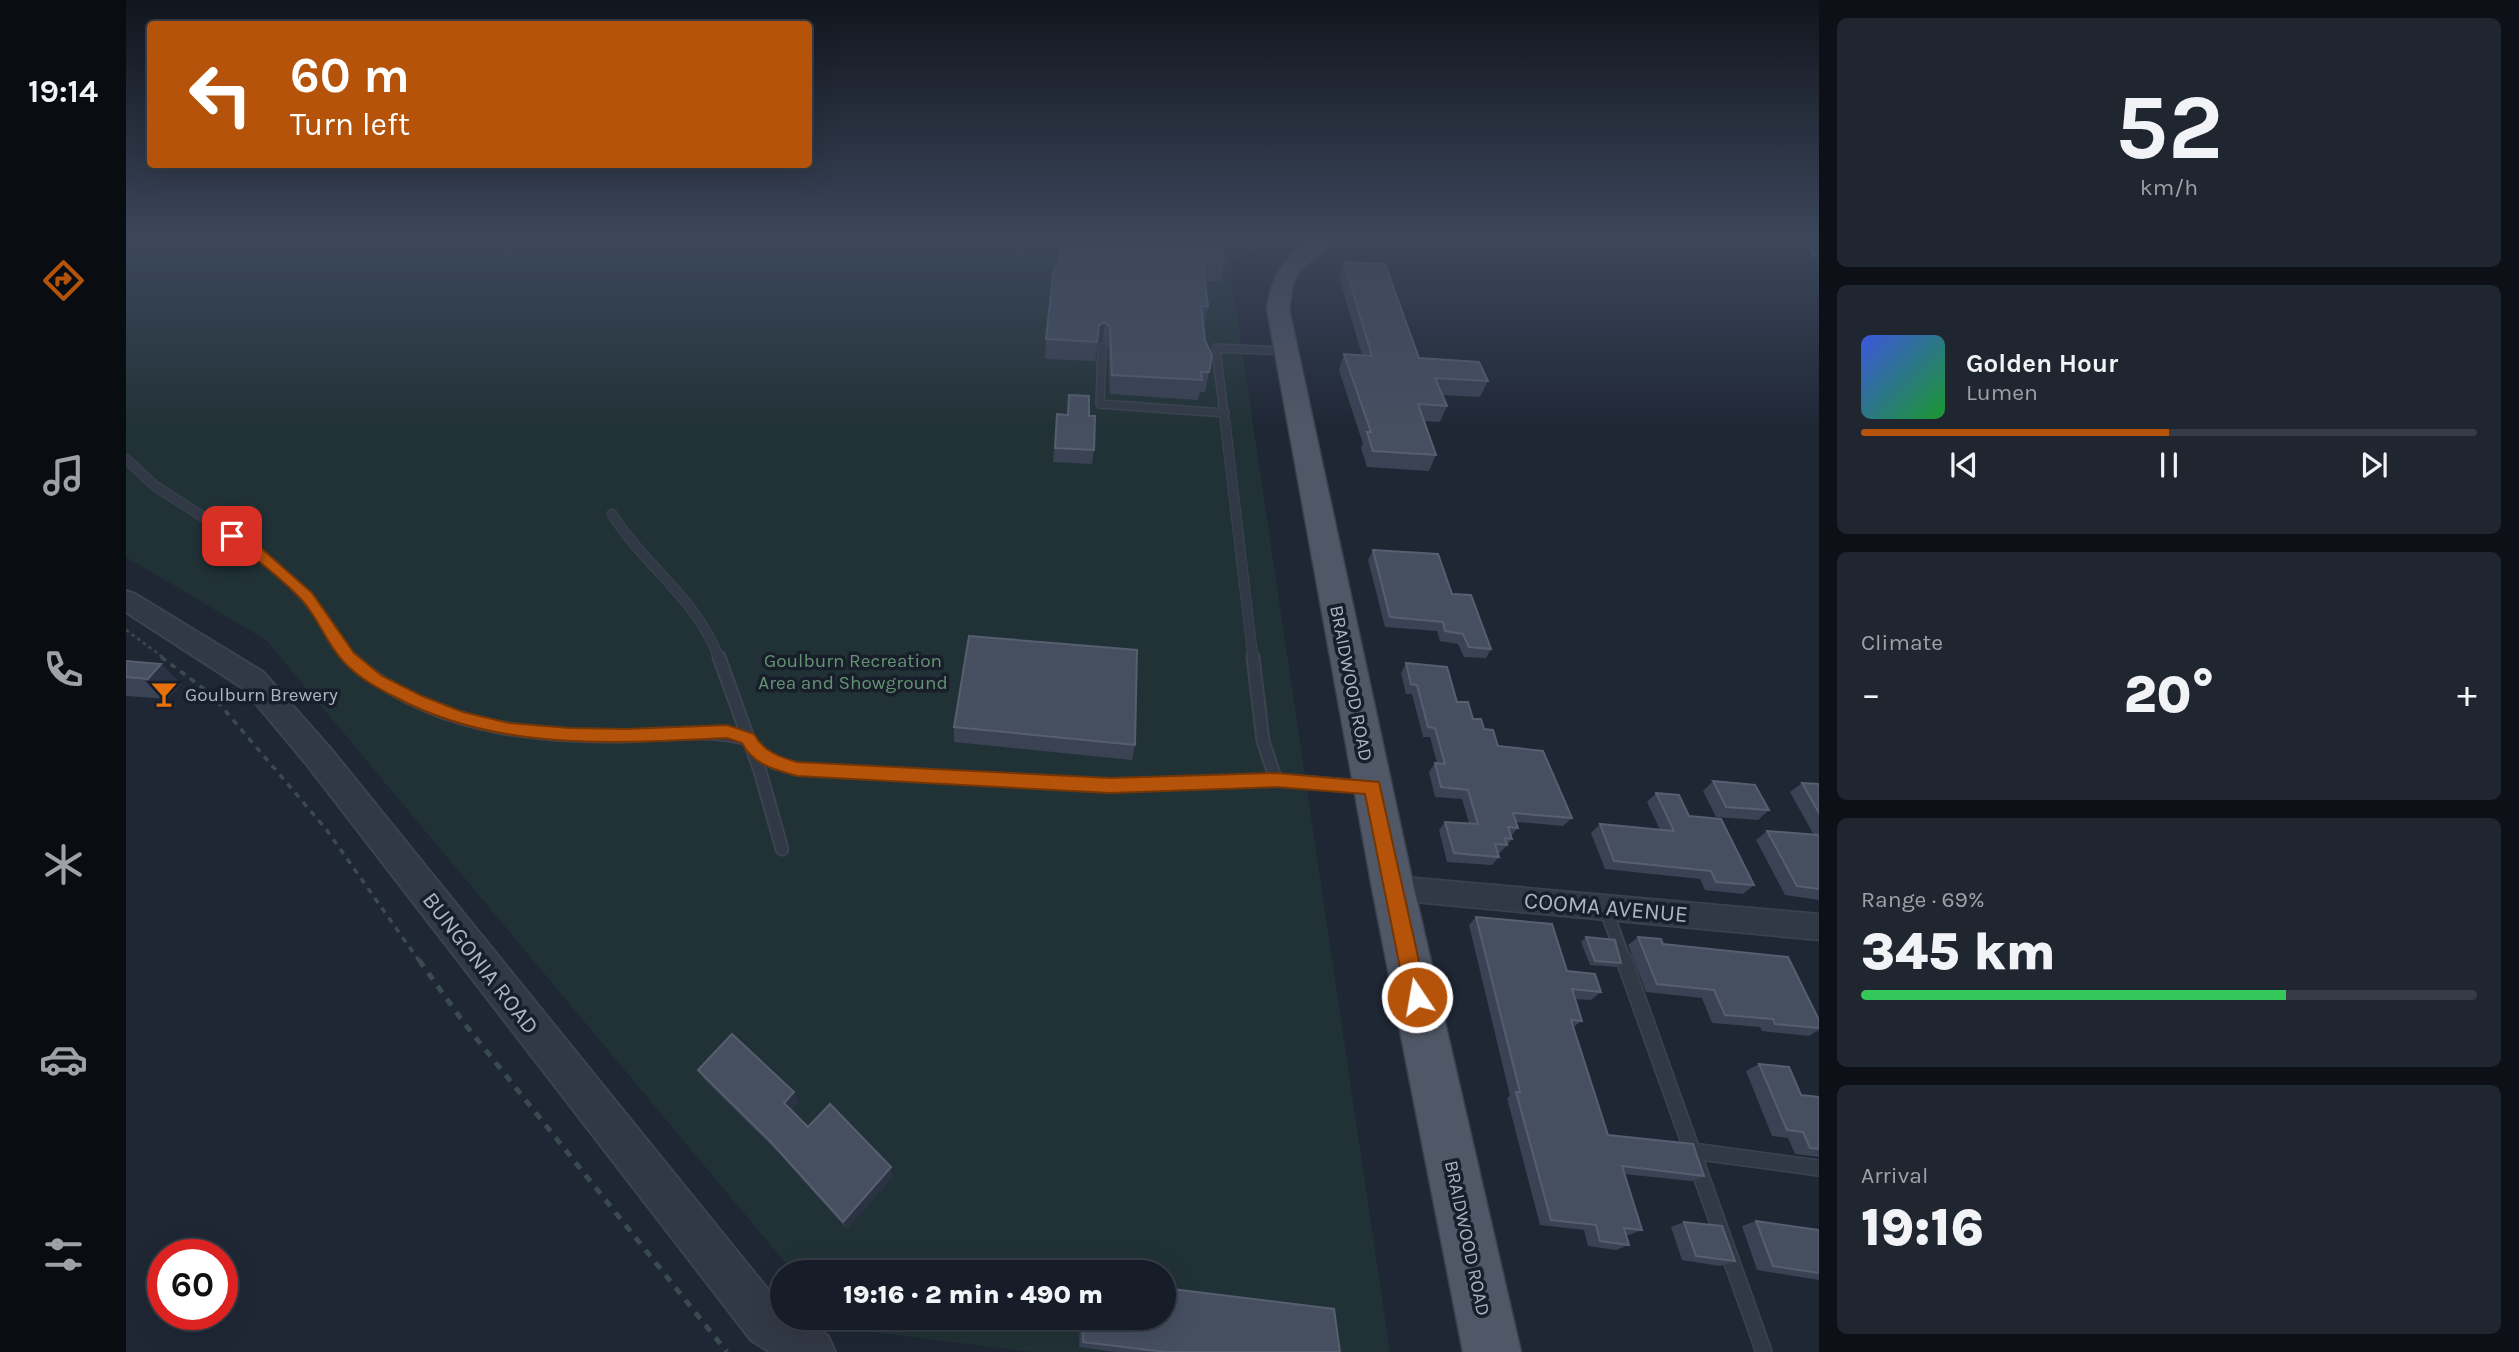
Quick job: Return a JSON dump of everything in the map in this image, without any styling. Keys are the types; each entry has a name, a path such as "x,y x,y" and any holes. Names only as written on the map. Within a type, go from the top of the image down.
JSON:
{"main road":[{"name":"BRAIDWOOD ROAD","path":"1279,302 1285,351 1393,888 1492,1352"}],"street":[{"name":"BUNGONIA ROAD","path":"126,600 253,680 319,757 767,1324 812,1352"},
{"name":"COOMA AVENUE","path":"1393,888 1819,927"}],"lane":[{"path":"1102,347 1100,404 1225,413"},
{"path":"1276,780 1263,741 1216,348 1285,351"},
{"path":"126,458 159,489 255,551 289,579 307,596 348,657 376,680 416,700 461,718 509,729 569,735 626,736 727,732 748,739"},
{"path":"612,514 631,542 691,604 707,631 754,750 782,849"},
{"path":"754,750 776,763 797,769 1110,786 1276,780 1373,788"},
{"path":"1604,906 1764,1352"},
{"path":"1692,1151 1819,1168"}],"path":[{"path":"126,630 211,694 326,829 464,1023 727,1352"}],"green space":[{"name":"Goulburn Recreation Area and Showground","path":"126,302 1235,302 1390,1352 1031,1352 856,1330 1176,1330 1176,1260 783,1260 266,640 126,557"}],"building":[{"path":"1050,302 1208,302 1208,306 1201,306 1205,340 1212,356 1209,372 1201,372 1202,380 1112,375 1110,327 1105,322 1099,325 1097,342 1046,339"},
{"path":"1356,302 1399,302 1419,358 1479,362 1488,381 1435,378 1447,406 1418,404 1436,455 1373,451 1367,432 1371,432 1344,354 1372,356"},
{"path":"1069,395 1089,396 1089,416 1095,416 1094,450 1055,448 1057,414 1068,415"},
{"path":"1373,550 1438,554 1452,594 1471,595 1491,649 1469,647 1463,634 1445,631 1443,622 1390,617"},
{"path":"969,636 1137,650 1135,745 954,727"},
{"path":"126,661 161,664 148,679 126,677"},
{"path":"1406,663 1447,667 1457,702 1468,702 1473,719 1481,719 1484,729 1493,730 1498,746 1543,751 1572,818 1513,813 1518,828 1508,827 1512,839 1505,838 1507,845 1495,844 1499,857 1454,853 1445,822 1478,824 1468,790 1441,787 1435,763 1445,764 1435,728 1428,727 1417,685 1411,684"},
{"path":"1713,781 1755,785 1769,810 1726,807"},
{"path":"1802,783 1819,784 1819,813"},
{"path":"1656,793 1679,795 1689,816 1721,819 1754,885 1716,882 1711,871 1614,861 1600,824 1674,831"},
{"path":"1767,831 1819,835 1819,889 1797,886"},
{"path":"1476,917 1552,924 1567,971 1595,974 1601,992 1572,989 1582,1021 1571,1020 1608,1135 1693,1144 1704,1176 1622,1166 1642,1230 1624,1228 1629,1245 1600,1241 1596,1225 1551,1220 1516,1092 1520,1092"},
{"path":"1586,937 1615,940 1621,963 1595,961"},
{"path":"1638,937 1661,939 1663,944 1788,957 1819,1020 1819,1028 1775,1024 1773,1019 1725,1015 1714,990 1657,984"},
{"path":"732,1034 794,1092 784,1103 808,1127 830,1104 891,1167 843,1222 771,1142 698,1070"},
{"path":"1759,1064 1789,1067 1801,1095 1819,1097 1819,1149 1810,1148 1803,1132 1787,1130"},
{"path":"1756,1221 1819,1230 1819,1273 1773,1266"},
{"path":"1684,1222 1722,1226 1735,1261 1696,1256"},
{"path":"1176,1289 1334,1309 1340,1352 1165,1352 1083,1342 1084,1330 1176,1330"}],"place":[{"name":"Goulburn Brewery","path":"164,694"}],"route":[{"path":"232,536 255,551 307,596 348,657 376,680 461,718 509,729 569,735 626,736 727,732 748,739 754,750 776,763 797,769 1110,786 1276,780 1373,788 1417,997"}]}
